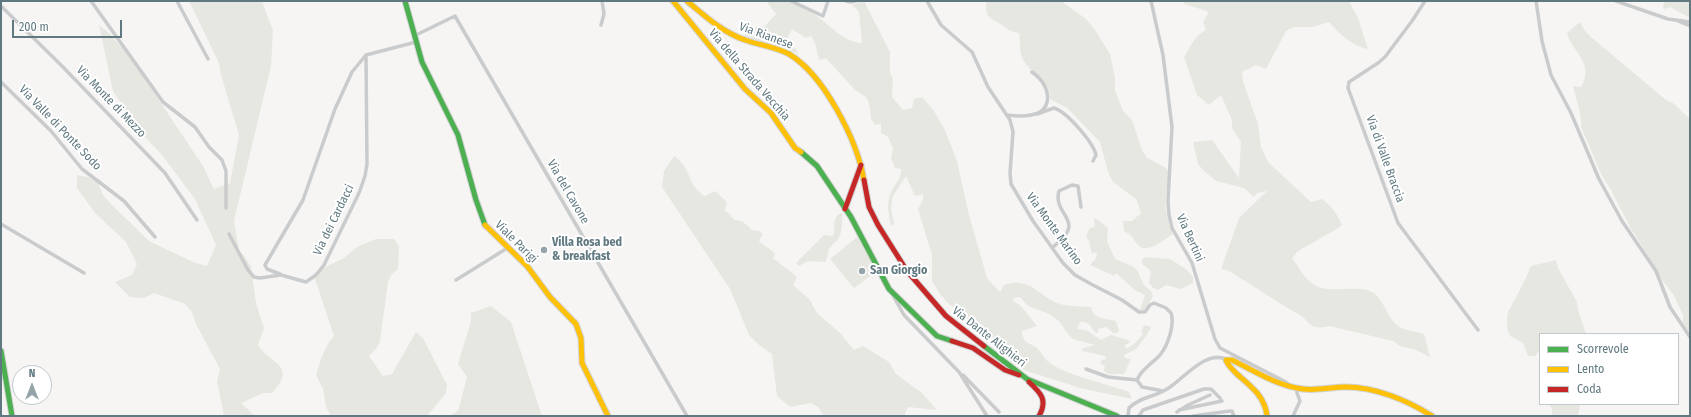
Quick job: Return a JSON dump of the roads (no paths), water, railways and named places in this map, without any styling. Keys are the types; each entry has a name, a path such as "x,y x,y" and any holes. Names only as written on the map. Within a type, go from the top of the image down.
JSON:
{"street":[{"path":"91,1 162,102 195,127 208,145 222,160 226,171 226,208"},
{"path":"177,1 208,60"},
{"name":"Viale Parigi","path":"405,1 415,39 426,70 457,132 483,221 488,228 509,247 535,275 550,297 576,324 581,338 582,363 608,416"},
{"path":"601,25 604,15 602,1"},
{"name":"Via della Strada Vecchia","path":"673,1 746,88 771,113 794,148 816,164 845,208 889,289 937,336 973,348 1005,370 1021,375"},
{"name":"Via Rianese","path":"687,1 707,19 726,32 747,41 783,51 802,63 815,77 835,107 861,164"},
{"path":"791,1 823,16 828,1"},
{"path":"846,1 856,1"},
{"name":"Via Monte Marino","path":"927,1 941,25 972,52 988,87 1007,115 1013,130 1010,172 1011,186 1033,221 1065,265 1077,276 1122,300 1139,312 1145,312 1150,305 1156,303 1166,308 1171,313 1172,326 1163,350 1137,380"},
{"name":"Via Bertini","path":"1151,1 1163,55 1172,131 1168,202 1170,222 1192,263 1215,339 1220,348 1296,388"},
{"name":"Via di Valle Braccia","path":"1425,1 1387,55 1378,63 1349,82 1348,88 1398,223 1478,330"},
{"path":"1536,1 1541,36 1549,67 1571,113 1598,176 1622,222 1656,271 1670,307 1690,337"},
{"path":"1616,1 1668,19 1690,22"},
{"name":"Via Monte di Mezzo","path":"1,6 52,56 166,174 198,220"},
{"name":"Via del Cavone","path":"415,39 455,16 687,416"},
{"path":"1677,20 1690,26"},
{"path":"281,275 267,269 265,264 303,200 343,90 352,72 366,55 415,39"},
{"name":"Via dei Cardacci","path":"228,234 248,270 253,276 260,278 281,275 305,282 309,281 316,275 324,265 362,185 367,166 366,55"},
{"path":"1032,72 1043,83 1048,94 1046,105 1037,114"},
{"name":"Via Valle di Ponte Sodo","path":"1,82 51,131 82,168 124,201 155,238"},
{"path":"1007,115 1037,114 1054,108 1065,115 1093,147 1096,155 1093,161"},
{"path":"845,208 861,164"},
{"name":"Via Dante Alighieri","path":"861,164 867,200 880,229 910,275 951,321 1021,375 1036,383 1117,416"},
{"path":"1053,247 1064,238 1069,230 1068,222 1058,197 1059,191 1072,185 1078,186 1081,207"},
{"path":"1,224 84,273"},
{"path":"456,280 509,247"},
{"path":"889,289 904,315 999,412"},
{"path":"1,351 12,416"},
{"path":"1128,416 1128,409 1137,402 1163,391 1173,385 1188,371 1204,362 1219,358 1228,360 1272,380 1296,388 1315,390 1344,387 1359,388 1406,402 1432,416"},
{"path":"1228,360 1225,361 1227,366 1249,383 1261,397 1266,407 1267,416"},
{"path":"1086,368 1108,377 1137,380 1142,387 1163,391"},
{"path":"959,372 987,416"},
{"path":"1021,375 1043,398 1045,406 1040,416"},
{"path":"1292,416 1300,401 1296,388"},
{"path":"1138,416 1143,410 1204,389 1210,389 1221,399 1178,411 1210,395"},
{"path":"1193,416 1232,411 1234,416"}],"place":[{"name":"Villa Rosa bed & breakfast","path":"544,250"},
{"name":"San Giorgio","path":"862,271"}]}
